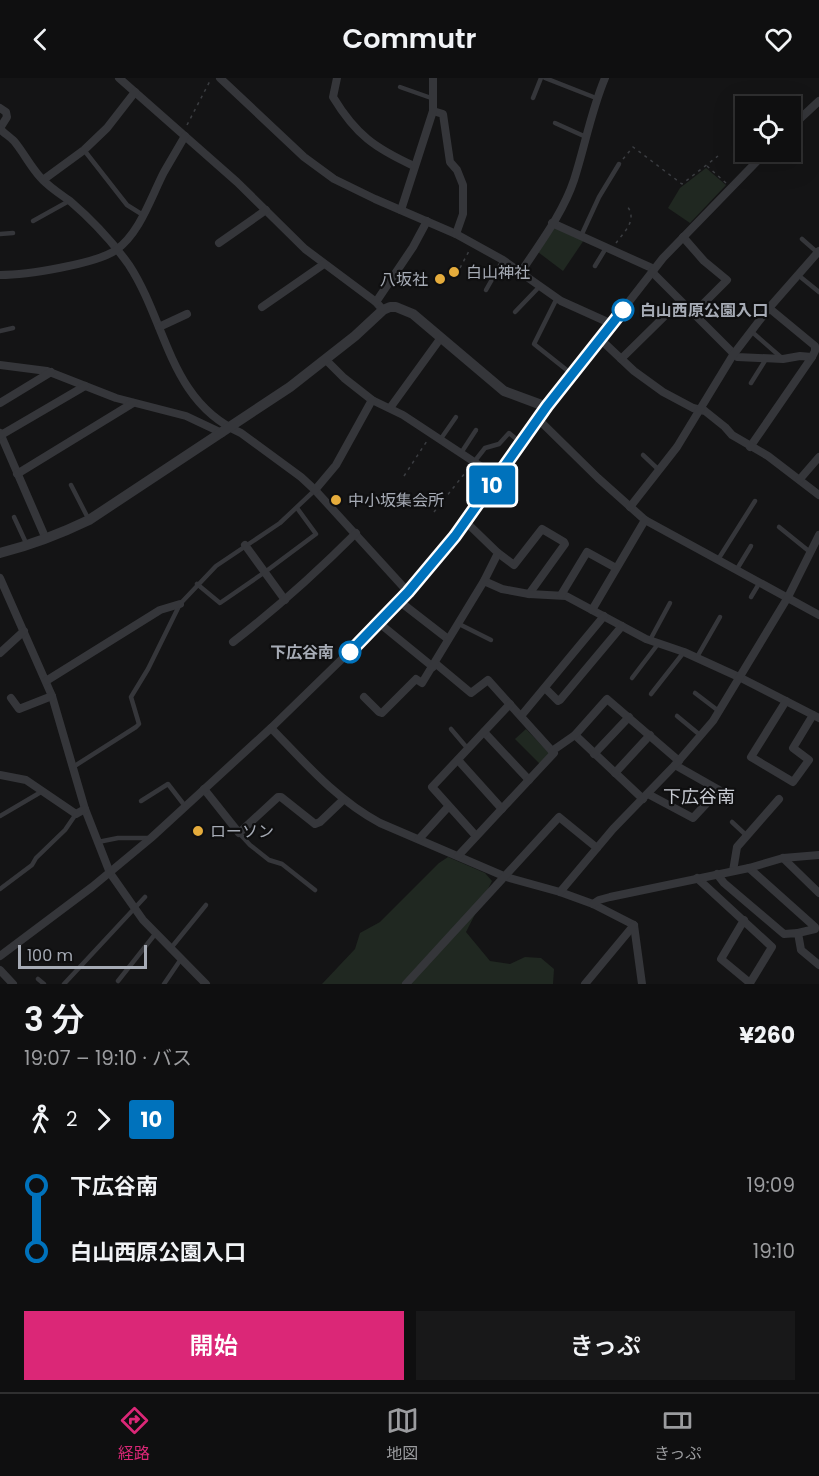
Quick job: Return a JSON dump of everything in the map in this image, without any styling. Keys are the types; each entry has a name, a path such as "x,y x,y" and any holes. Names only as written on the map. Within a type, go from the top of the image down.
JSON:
{"street":[{"path":"119,78 324,264 379,306 404,309 418,318 504,391 547,406"},
{"path":"220,78 317,168 353,189 456,234 503,260 557,298 612,324"},
{"path":"337,78 333,97 358,132 387,153 414,166"},
{"path":"401,210 432,111 434,78"},
{"path":"521,272 552,223 574,181 596,98 604,78"},
{"path":"43,180 84,150 107,128 135,92"},
{"path":"801,118 819,101"},
{"path":"0,108 6,112 7,117 0,129 14,141 25,160 43,180 95,224 117,249 143,287 172,361 190,391 226,430"},
{"path":"810,109 819,117"},
{"path":"432,111 443,114 450,162 457,170 464,185 463,214 456,234"},
{"path":"0,275 67,265 98,257 117,249 143,215 185,136"},
{"path":"0,956 110,873 151,838 271,728 379,623 466,522 547,406 653,271 756,162"},
{"path":"219,243 266,210"},
{"path":"0,552 27,546 89,520 226,430 326,360 367,326 427,221"},
{"path":"552,223 609,248 653,271 733,355 766,359 812,357"},
{"path":"683,237 704,261 727,280 693,314"},
{"path":"630,507 660,471 733,355 769,308 818,252"},
{"path":"262,308 324,264"},
{"path":"621,359 680,301"},
{"path":"750,447 815,351 815,346 769,308"},
{"path":"159,327 187,314"},
{"path":"390,408 440,339"},
{"path":"600,339 634,372 663,392 716,419 732,435 768,456 819,495"},
{"path":"326,360 372,400 403,415 497,477"},
{"path":"0,365 51,372 133,403 171,411 241,433 315,490 408,592"},
{"path":"0,403 51,372"},
{"path":"46,539 0,434 85,386"},
{"path":"315,490 336,465 372,400"},
{"path":"17,474 133,403"},
{"path":"538,419 645,520 719,558 819,615"},
{"path":"800,479 819,456"},
{"path":"591,610 645,520"},
{"path":"466,522 514,565 542,529 564,542 565,544 529,594"},
{"path":"233,642 285,600 356,533"},
{"path":"561,892 597,848 677,763 720,712 788,597 819,535"},
{"path":"245,545 285,600"},
{"path":"561,595 587,552 616,568"},
{"path":"364,697 382,713 416,679 422,683 459,624 498,553"},
{"path":"0,578 52,696 85,809 110,873 135,909 181,958 197,980 206,984"},
{"path":"484,581 502,589 529,594 566,596 654,642 697,657 741,678 816,716 793,748 809,760 793,782 751,757 786,701"},
{"path":"399,601 448,639"},
{"path":"46,681 160,610 180,604"},
{"path":"520,716 604,616"},
{"path":"379,623 471,693 488,680 554,753 458,856"},
{"path":"545,688 558,701 560,700 622,626"},
{"path":"0,653 24,631"},
{"path":"11,698 19,710 52,696"},
{"path":"552,751 574,735 607,699 650,735 677,763 719,790 693,818 645,796 615,773 574,735"},
{"path":"476,836 432,787 510,704"},
{"path":"594,754 629,717"},
{"path":"271,728 343,800 362,814 506,877 561,892 593,904 634,925"},
{"path":"484,732 529,780"},
{"path":"615,773 650,735"},
{"path":"458,760 502,809"},
{"path":"0,775 26,780 76,814 85,809"},
{"path":"204,789 240,833 278,797 295,806 315,824 343,800"},
{"path":"733,871 737,847 779,800"},
{"path":"419,839 448,807"},
{"path":"406,984 559,817 597,848"},
{"path":"593,904 598,900 749,868 783,858 819,855"},
{"path":"783,858 819,892"},
{"path":"717,874 724,883 784,934 815,929 749,868"},
{"path":"697,878 744,920 772,947 750,983 721,959 744,920"},
{"path":"585,984 634,925"},
{"path":"634,925 642,984"},
{"path":"798,933 801,950 819,965"},
{"path":"0,970 13,984"}],"lane":[{"path":"533,98 543,78 596,98"},
{"path":"400,87 434,99"},
{"path":"555,123 586,137"},
{"path":"84,150 127,205 143,215"},
{"path":"582,236 599,197 620,164"},
{"path":"33,221 69,201"},
{"path":"0,234 13,233"},
{"path":"802,239 818,252"},
{"path":"595,266 609,248"},
{"path":"486,290 503,260"},
{"path":"798,275 819,292"},
{"path":"515,312 540,286"},
{"path":"557,298 534,344 573,375"},
{"path":"0,331 13,328"},
{"path":"751,331 783,359"},
{"path":"751,383 766,359"},
{"path":"436,437 456,417"},
{"path":"461,453 476,430"},
{"path":"474,462 485,448 499,444 509,433 521,443"},
{"path":"643,455 660,471"},
{"path":"71,485 89,520"},
{"path":"73,768 139,724 131,697 148,669 180,604 216,566 280,524 315,490"},
{"path":"719,558 755,501"},
{"path":"197,585 220,603 316,534 297,508"},
{"path":"15,517 27,546"},
{"path":"779,527 810,552"},
{"path":"736,569 751,546"},
{"path":"751,597 760,582"},
{"path":"632,678 654,642 670,603"},
{"path":"697,657 720,617"},
{"path":"459,624 491,640"},
{"path":"651,694 684,652"},
{"path":"695,693 720,712"},
{"path":"677,716 701,736"},
{"path":"451,729 468,749"},
{"path":"141,801 168,784 185,806"},
{"path":"0,816 41,792"},
{"path":"0,889 32,865 36,858 65,830 76,814"},
{"path":"732,822 747,836"},
{"path":"240,833 269,860 282,864 315,890"},
{"path":"98,842 118,838 151,838"},
{"path":"64,984 145,897"},
{"path":"171,948 206,904"},
{"path":"118,981 156,933"},
{"path":"164,984 181,958"},
{"path":"39,980 44,984"}],"path":[{"path":"185,136 189,121 211,78"},
{"path":"620,164 633,147 682,184 718,156"},
{"path":"706,165 731,188"},
{"path":"609,248 630,224 632,216 627,206"},
{"path":"460,268 473,243"},
{"path":"404,476 436,437"},
{"path":"434,512 474,462"}],"shaded area":[{"path":"706,168 726,185 690,223 668,208 680,188"},
{"path":"555,226 584,240 563,271 538,252"},
{"path":"526,729 550,754 540,764 515,739"},
{"path":"448,857 485,873 492,881 466,932 490,961 510,964 525,957 541,958 554,969 553,984 322,984 355,949 360,933 380,922 439,863"}],"bus line":[{"name":"10","path":"350,652 408,592 455,536 547,406 623,310"}],"place":[{"name":"白山神社","path":"454,272"},
{"name":"八坂社","path":"440,279"},
{"name":"白山西原公園入口","path":"623,310"},
{"name":"中小坂集会所","path":"336,500"},
{"name":"下広谷南","path":"350,652"},
{"name":"ローソン","path":"198,831"}],"district":[{"name":"下広谷南","path":"699,797"}]}
